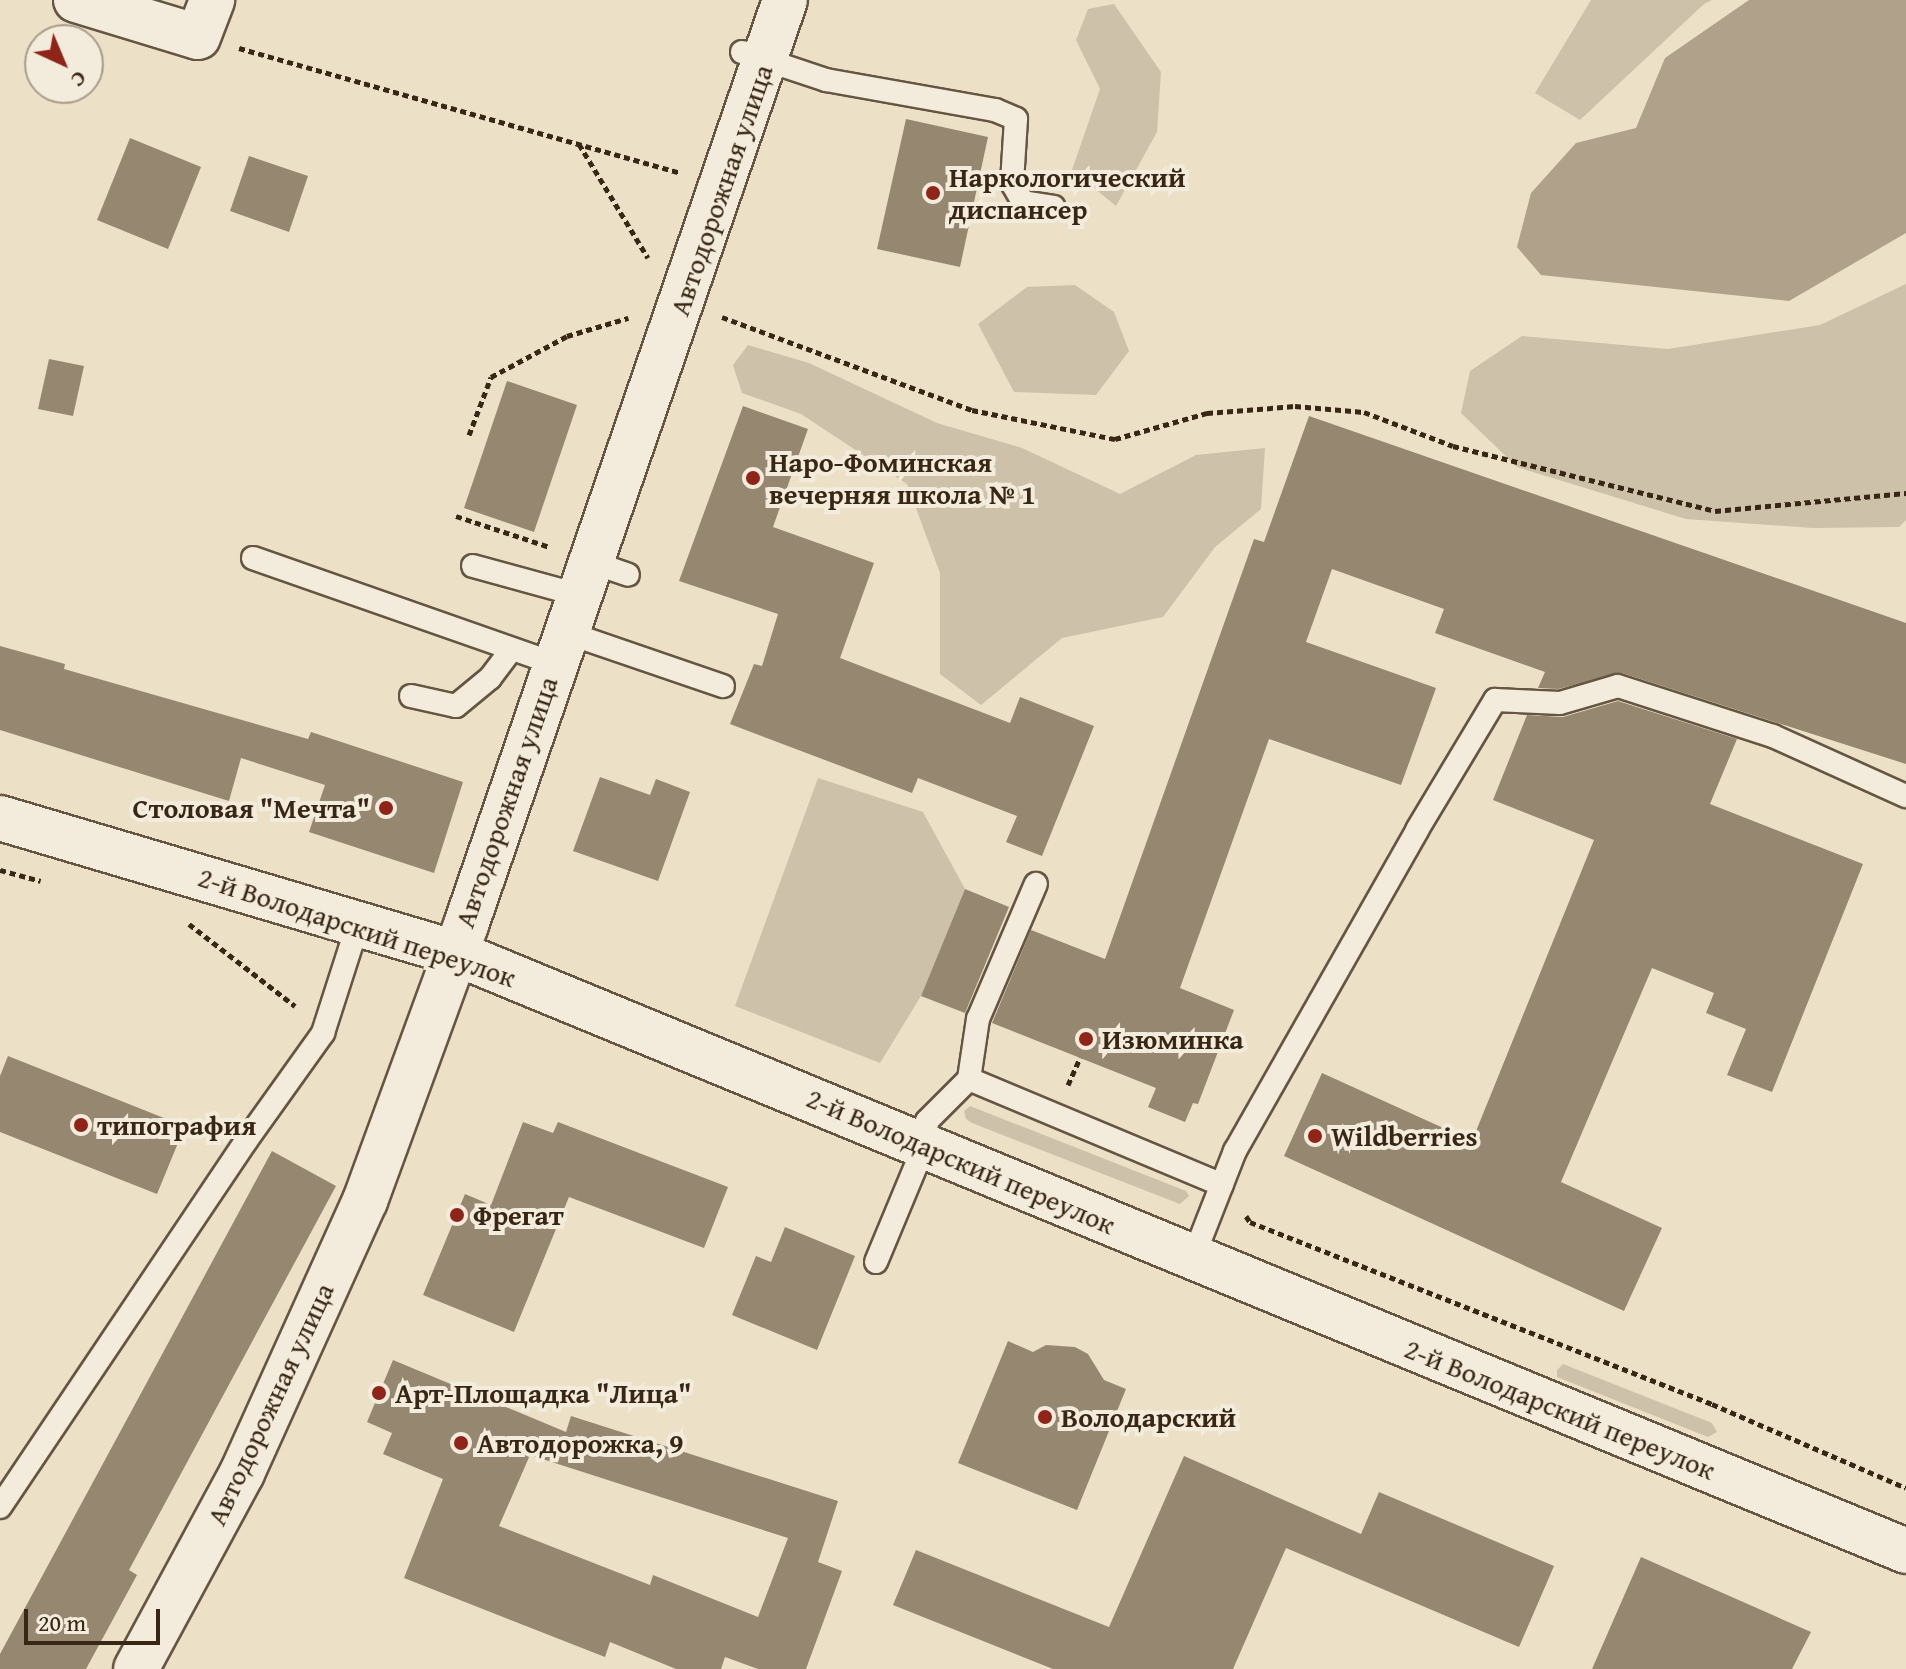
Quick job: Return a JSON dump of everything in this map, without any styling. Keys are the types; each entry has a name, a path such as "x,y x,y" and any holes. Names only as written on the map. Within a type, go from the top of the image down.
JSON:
{"street":[{"path":"76,0 205,18"},
{"name":"Автодорожная улица","path":"136,1669 242,1473 365,1201 723,185 754,56 785,0"},
{"name":"2-й Володарский переулок","path":"0,818 453,952 1906,1551"}],"lane":[{"path":"754,56 826,80 995,110 1016,119 1012,183 1023,202 1054,207"},
{"path":"253,558 512,649"},
{"path":"473,566 578,596 723,686"},
{"path":"411,696 456,706 490,678 512,649 578,596"},
{"path":"1193,1258 1235,1151 1417,830 1495,700 1560,703 1618,686 1773,736 1906,796"},
{"path":"876,1262 925,1144 927,1121 969,1079 978,1019 1036,884"},
{"path":"0,1507 246,1141 323,1033 358,924"},
{"path":"969,1079 1222,1185"}],"path":[{"path":"205,18 579,144 723,185"},
{"path":"579,144 641,248 682,302 972,410 1115,439 1207,413 1295,406 1364,412 1453,446 1715,511 1906,493"},
{"path":"469,435 491,377 567,336 682,302"},
{"path":"456,516 578,596"},
{"path":"0,870 44,882"},
{"path":"176,920 191,924 297,1008 329,1018"},
{"path":"1222,1185 1250,1222 1712,1404 1906,1488"}],"shaded area":[{"path":"1591,0 1712,0 1704,4 1580,120 1535,93"},
{"path":"1749,0 1906,0 1906,233 1789,301 1541,275 1517,247 1531,193 1576,143 1636,128 1665,58"},
{"path":"1114,4 1161,72 1157,132 1116,206 1072,170 1100,89 1076,40 1088,9"},
{"path":"1906,284 1906,520 1899,527 1813,528 1686,519 1517,467 1461,413 1470,371 1522,336 1668,349 1820,325"},
{"path":"1075,285 1114,312 1129,351 1096,395 1014,392 978,324 1027,287"},
{"path":"748,345 809,363 937,423 1022,448 1120,494 1196,455 1265,448 1261,509 1215,547 1163,617 1062,638 981,705 940,674 940,573 907,484 801,414 742,393 733,365"},
{"path":"818,778 923,812 965,889 921,996 880,1063 735,1006"},
{"path":"970,1106 1186,1191 1189,1196 1180,1204 972,1123 966,1119 964,1111"},
{"path":"1563,1364 1712,1423 1717,1432 1708,1437 1557,1377 1557,1370"}],"building":[{"name":"Наркологический диспансер","path":"906,119 988,137 960,267 877,249"},
{"path":"130,138 201,167 168,249 97,220"},
{"path":"249,156 308,176 289,232 230,211"},
{"path":"49,359 84,366 73,416 38,409"},
{"path":"507,381 577,405 534,532 464,508"},
{"path":"743,406 808,429 773,527 874,563 840,658 1010,723 1020,697 1094,726 1042,856 1006,842 1017,816 918,778 912,793 730,724 754,664 762,666 778,614 679,581"},
{"path":"1309,416 1906,623 1906,764 1622,673 1558,689 1538,688 1545,672 1435,633 1444,609 1332,569 1306,642 1436,688 1401,785 1269,739 1180,988 1234,1010 1198,1104 1193,1103 1185,1122 1148,1107 1156,1088 992,1023 1031,930 1105,959 1254,539 1264,542"},
{"path":"0,646 65,664 64,669 308,739 311,732 463,782 434,873 309,832 325,785 241,758 229,801 0,730"},
{"path":"1618,701 1737,739 1710,804 1863,864 1772,1092 1727,1075 1746,1029 1706,1013 1714,993 1652,968 1561,1182 1662,1228 1624,1311 1284,1156 1322,1073 1472,1141 1594,840 1493,800 1527,715 1563,717"},
{"path":"600,777 650,795 656,779 690,792 658,881 573,851"},
{"path":"965,889 1009,907 965,1013 921,996"},
{"name":"типография","path":"8,1056 164,1118 158,1135 178,1143 157,1194 0,1132 0,1076"},
{"path":"523,1122 553,1133 558,1122 728,1187 704,1248 569,1197 514,1332 423,1295 465,1194 491,1205"},
{"path":"272,1151 336,1186 129,1570 137,1575 86,1669 0,1669 0,1654"},
{"path":"785,1227 855,1256 817,1350 732,1315 756,1256 771,1262"},
{"name":"Володарский","path":"1008,1341 1033,1352 1046,1345 1075,1347 1088,1354 1104,1380 1126,1389 1077,1510 958,1463"},
{"path":"393,1360 566,1432 571,1416 838,1501 818,1562 842,1571 806,1669 758,1669 725,1657 721,1669 676,1669 610,1642 605,1657 404,1578 443,1479 383,1454 392,1433 367,1422","holes":["530,1455 788,1538 758,1617 653,1575 650,1585 499,1526"]},
{"path":"1184,1456 1361,1534 1379,1492 1554,1566 1519,1647 1286,1548 1233,1669 1053,1669 893,1605 916,1550 1109,1627"},
{"path":"1641,1557 1811,1632 1792,1669 1592,1669"}],"place":[{"name":"Наркологический диспансер","path":"933,193"},
{"name":"Наро-Фоминская вечерняя школа № 1","path":"753,478"},
{"name":"Столовая \"Мечта\"","path":"386,808"},
{"name":"Изюминка","path":"1086,1039"},
{"name":"типография","path":"81,1125"},
{"name":"Wildberries","path":"1315,1136"},
{"name":"Фрегат","path":"457,1215"},
{"name":"Арт-Площадка \"Лица\"","path":"379,1393"},
{"name":"Володарский","path":"1045,1417"},
{"name":"Автодорожка, 9","path":"461,1443"}]}
